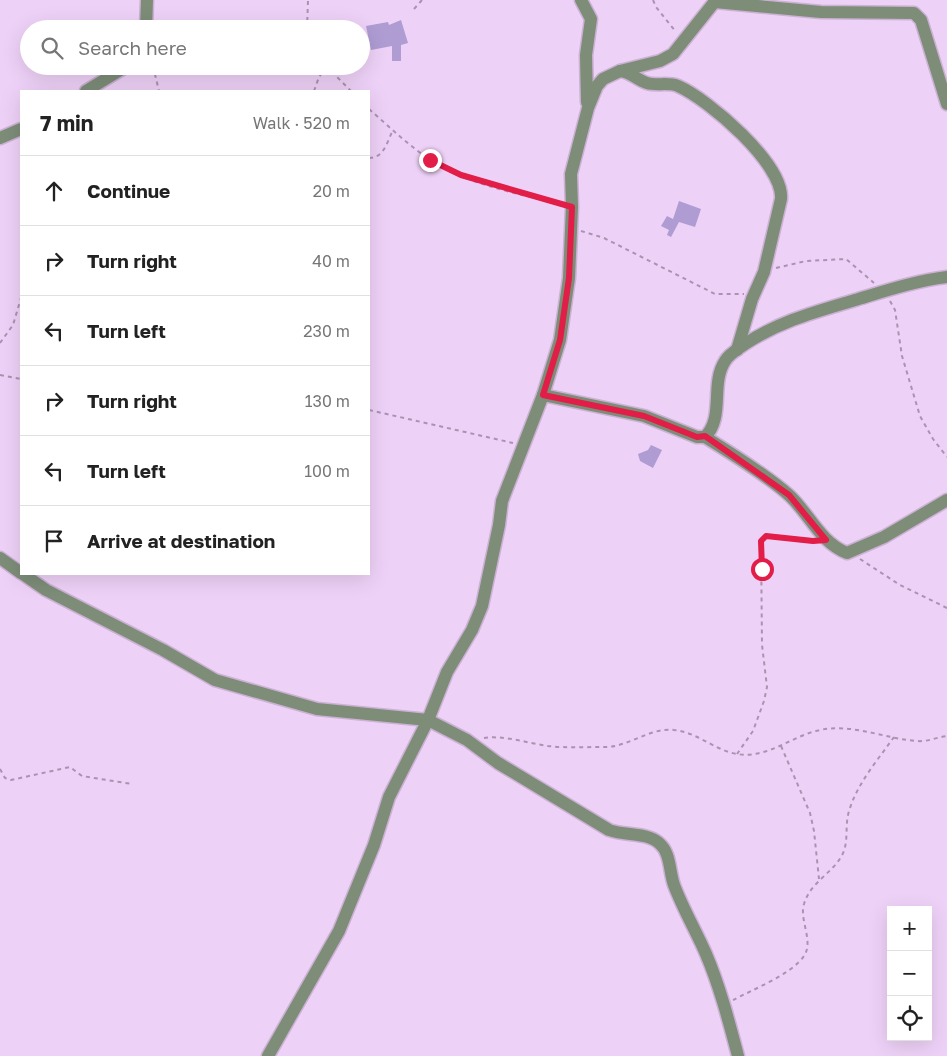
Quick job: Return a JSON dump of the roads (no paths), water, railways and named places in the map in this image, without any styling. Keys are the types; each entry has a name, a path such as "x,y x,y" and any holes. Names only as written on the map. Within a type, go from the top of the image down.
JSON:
{"street":[{"path":"147,20 148,0"},
{"path":"581,0 591,19 586,55 588,108"},
{"path":"268,1056 339,931 374,845 389,797 428,720 447,672 472,630 482,606 499,525 502,501 543,395 560,340 569,278 572,207 571,174 588,108 597,86 602,79 620,70 667,58 680,46 715,1 812,11 914,13 921,20 947,104"},
{"path":"620,70 628,72 649,84 673,85 685,90 705,104 751,143 772,169 780,187 781,198 764,272 752,299 737,350"},
{"path":"88,90 112,75"},
{"path":"0,138 20,129"},
{"path":"543,395 644,416 697,437 705,436 711,430 715,420 721,368 726,359 737,350 776,325 808,313 912,282 947,277"},
{"path":"705,436 789,495 826,540 837,549 847,553 884,537 947,500"},
{"path":"0,558 20,572"},
{"path":"25,575 46,590 163,650 215,680 317,708 428,720 467,740 498,763 609,830 626,835 651,837 664,847 674,883 707,955 724,1005 738,1056"}]}
